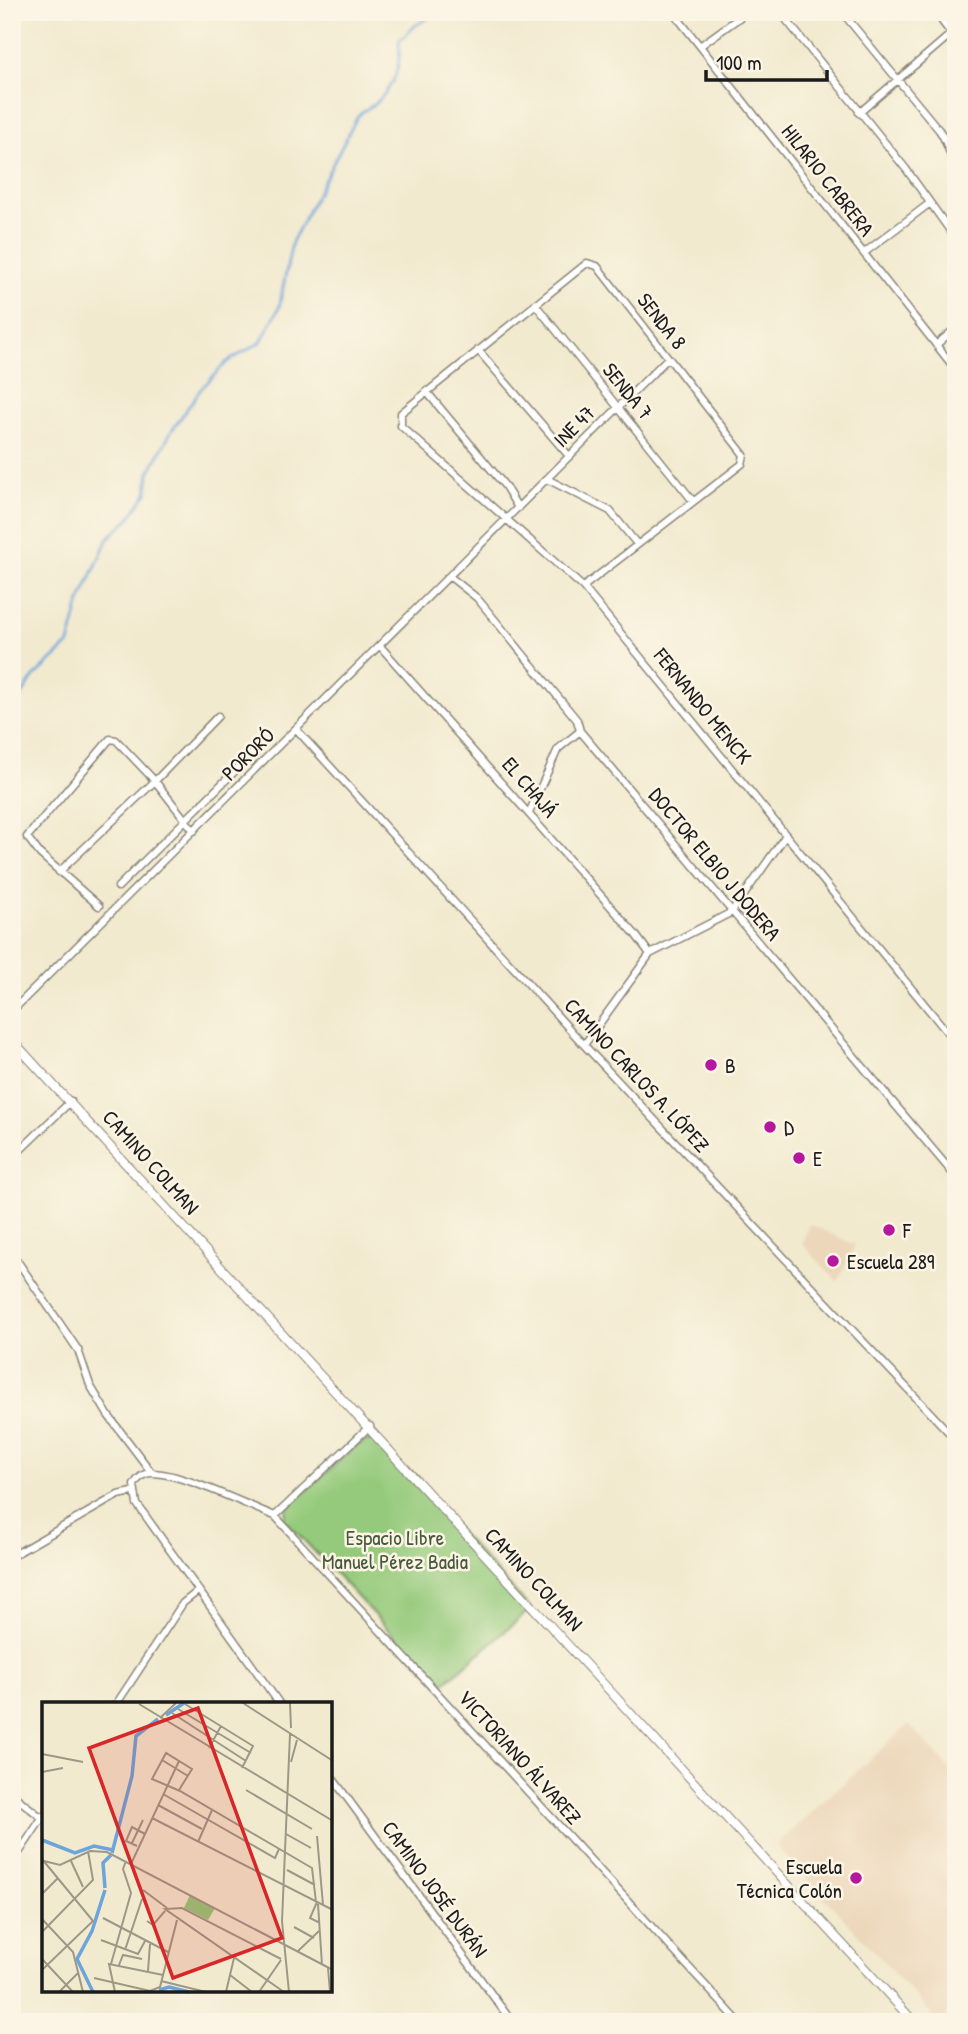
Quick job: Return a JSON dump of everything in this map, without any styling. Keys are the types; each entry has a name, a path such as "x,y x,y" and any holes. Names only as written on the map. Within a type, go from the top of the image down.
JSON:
{"street":[{"name":"HILARIO CABRERA","path":"673,12 956,370"},
{"path":"700,46 747,12"},
{"path":"780,12 956,239"},
{"path":"842,12 953,148 950,156 956,164"},
{"path":"859,113 953,37 935,12"},
{"path":"864,253 930,203"},
{"name":"SENDA 8","path":"535,304 587,262 592,263 739,447 743,459 693,501"},
{"path":"519,508 505,486 426,391 535,304"},
{"name":"SENDA 7","path":"535,304 693,501"},
{"path":"936,345 956,328"},
{"path":"478,350 569,456"},
{"name":"INE 47","path":"505,519 668,358"},
{"name":"FERNANDO MENCK","path":"426,391 399,418 401,426 583,587 956,1043"},
{"path":"547,480 610,511 637,544"},
{"path":"583,587 693,501"},
{"name":"PORORÓ","path":"12,1011 297,730 505,519"},
{"name":"DOCTOR ELBIO J DODERA","path":"449,576 477,598 577,720 580,732 956,1177"},
{"name":"EL CHAJÁ","path":"380,646 650,954"},
{"path":"59,872 156,782 218,716"},
{"name":"CAMINO CARLOS A. LÓPEZ","path":"297,730 584,1045 956,1440"},
{"path":"529,813 558,749 580,732"},
{"path":"99,906 28,841 28,832 110,739 116,740 156,782 194,831"},
{"path":"118,887 188,821 253,753"},
{"path":"584,1045 650,954 732,912 786,835"},
{"name":"CAMINO COLMAN","path":"12,1040 370,1426 914,2022"},
{"path":"12,1158 71,1101"},
{"path":"18,1262 78,1350 90,1385 108,1415 152,1473"},
{"path":"278,1702 137,1504 133,1492 138,1479 152,1473 180,1480 275,1516 370,1426"},
{"path":"12,1556 118,1495 133,1492"},
{"name":"VICTORIANO ÁLVAREZ","path":"275,1516 739,2022"},
{"path":"118,1702 183,1603 198,1591"},
{"name":"CAMINO JOSÉ DURÁN","path":"332,1777 512,2022"},
{"path":"12,1794 42,1815"},
{"path":"12,1863 42,1818"}],"shaded area":[{"name":"Escuela 289","path":"810,1224 855,1245 838,1282 802,1244"},
{"path":"909,1724 956,1776 956,1993 943,2022 939,2022 776,1845"}],"green space":[{"name":"Espacio Libre Manuel Pérez Badia","path":"372,1438 531,1609 441,1686 284,1519 288,1507 356,1446"}],"waterway":[{"path":"12,710 33,678 69,644 80,602 108,538 128,520 147,493 149,473 171,432 200,390 227,362 261,342 279,308 292,242 356,119 377,102 393,81 398,67 399,41 416,25 440,12"}],"place":[{"name":"B","path":"711,1065"},
{"name":"D","path":"770,1127"},
{"name":"E","path":"799,1158"},
{"name":"F","path":"889,1230"},
{"name":"Escuela 289","path":"833,1261"},
{"name":"Escuela Técnica Colón","path":"856,1878"}]}
